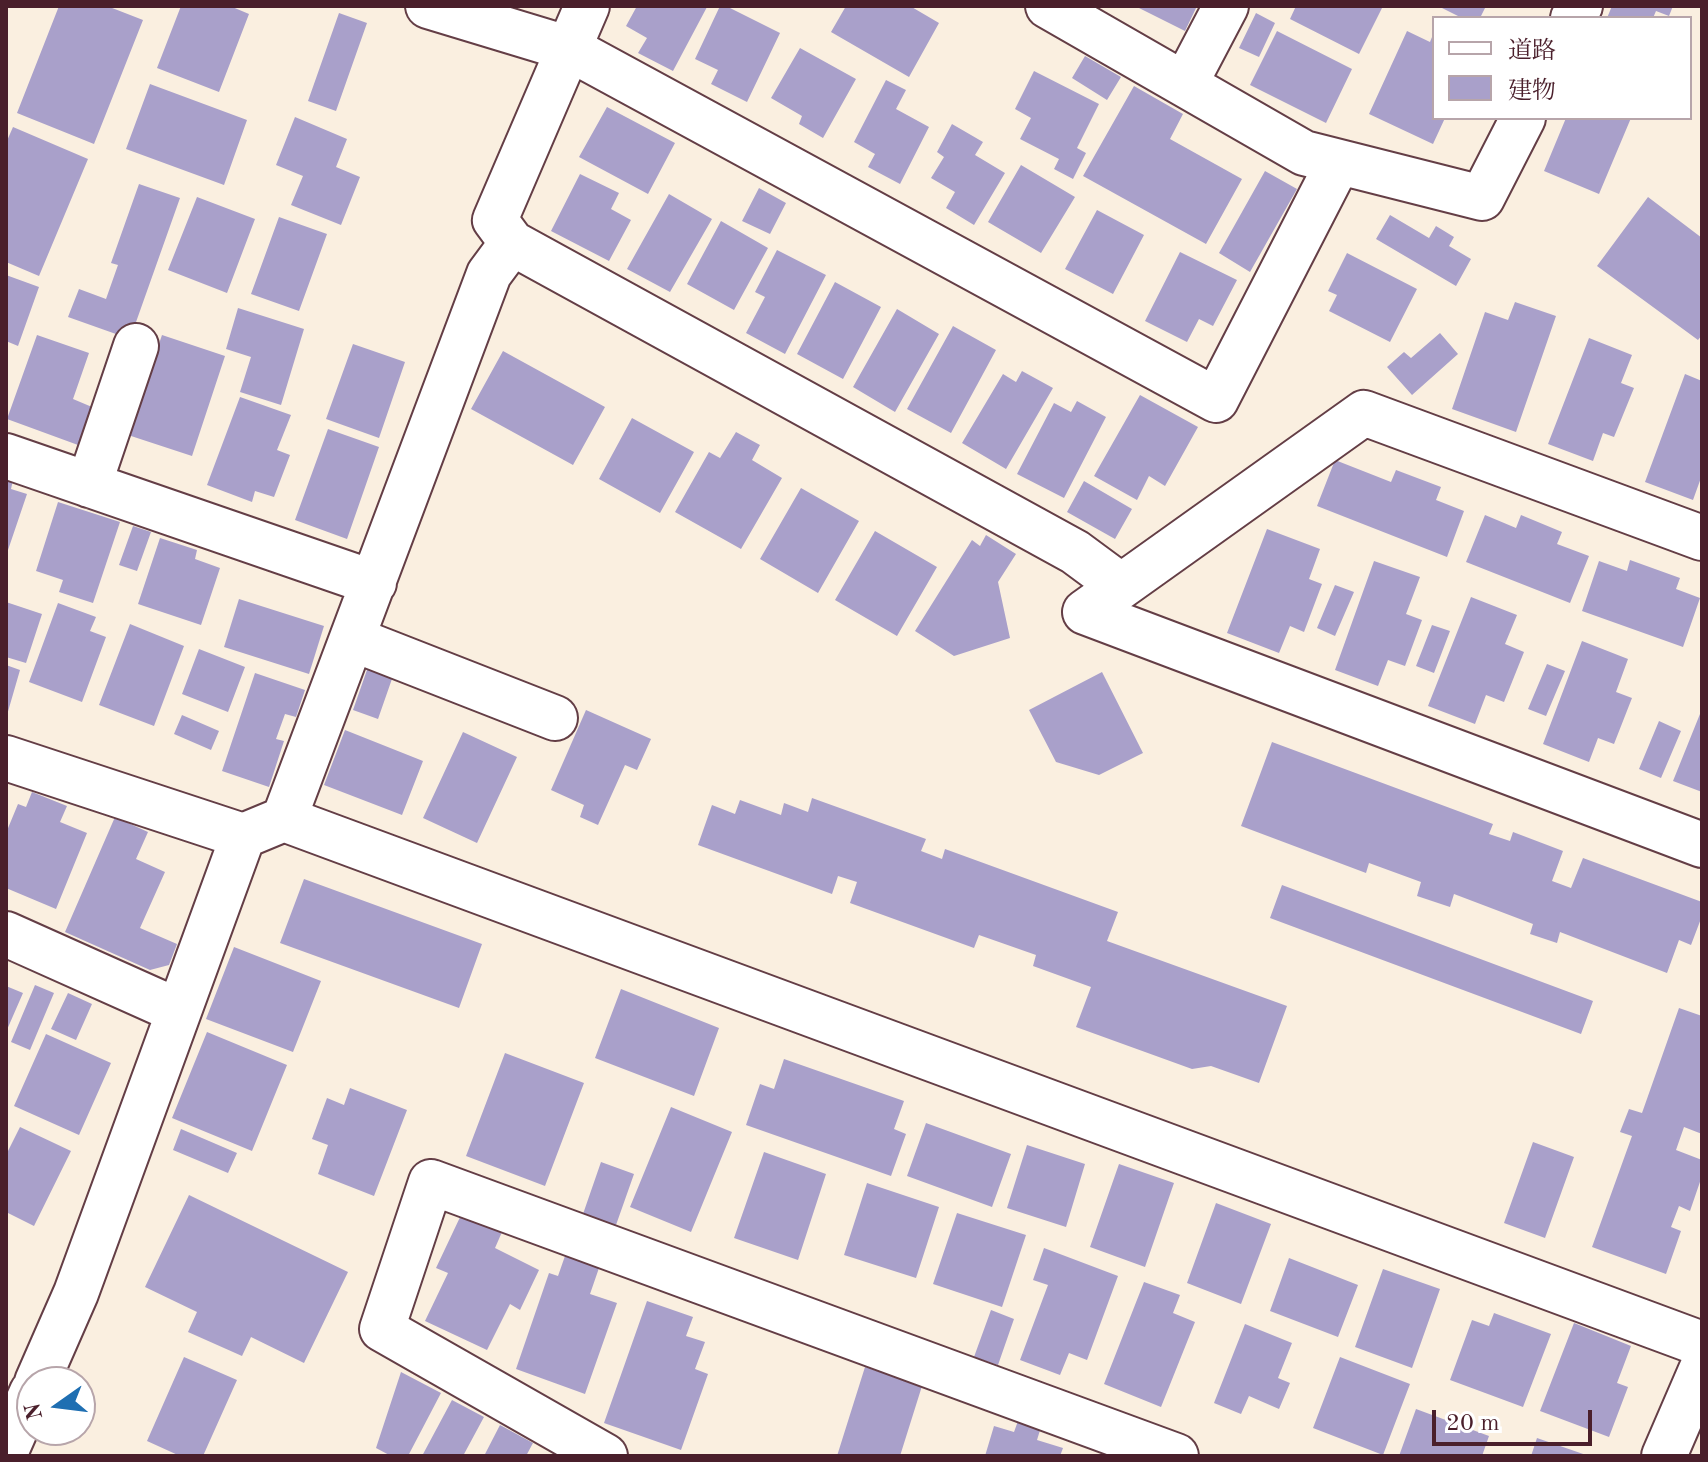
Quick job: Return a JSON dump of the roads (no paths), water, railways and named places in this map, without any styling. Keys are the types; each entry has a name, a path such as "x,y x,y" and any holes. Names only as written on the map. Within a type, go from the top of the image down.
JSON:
{"street":[{"path":"428,6 570,49 1216,400 1338,163"},
{"path":"587,6 495,220 512,243 1075,552 1121,586"},
{"path":"1048,6 1304,153 1482,198 1522,120"},
{"path":"1185,84 1226,6"},
{"path":"284,819 489,274 512,243"},
{"path":"89,485 136,346"},
{"path":"1702,538 1364,413 1085,612 1702,845"},
{"path":"6,456 374,583"},
{"path":"353,639 555,718"},
{"path":"6,758 243,836 284,819 1702,1344"},
{"path":"44,1366 76,1293 243,836"},
{"path":"6,934 178,1011"},
{"path":"605,1456 382,1329 431,1182 1155,1452"},
{"path":"1664,1456 1702,1368"},
{"path":"6,1451 16,1428"}]}
